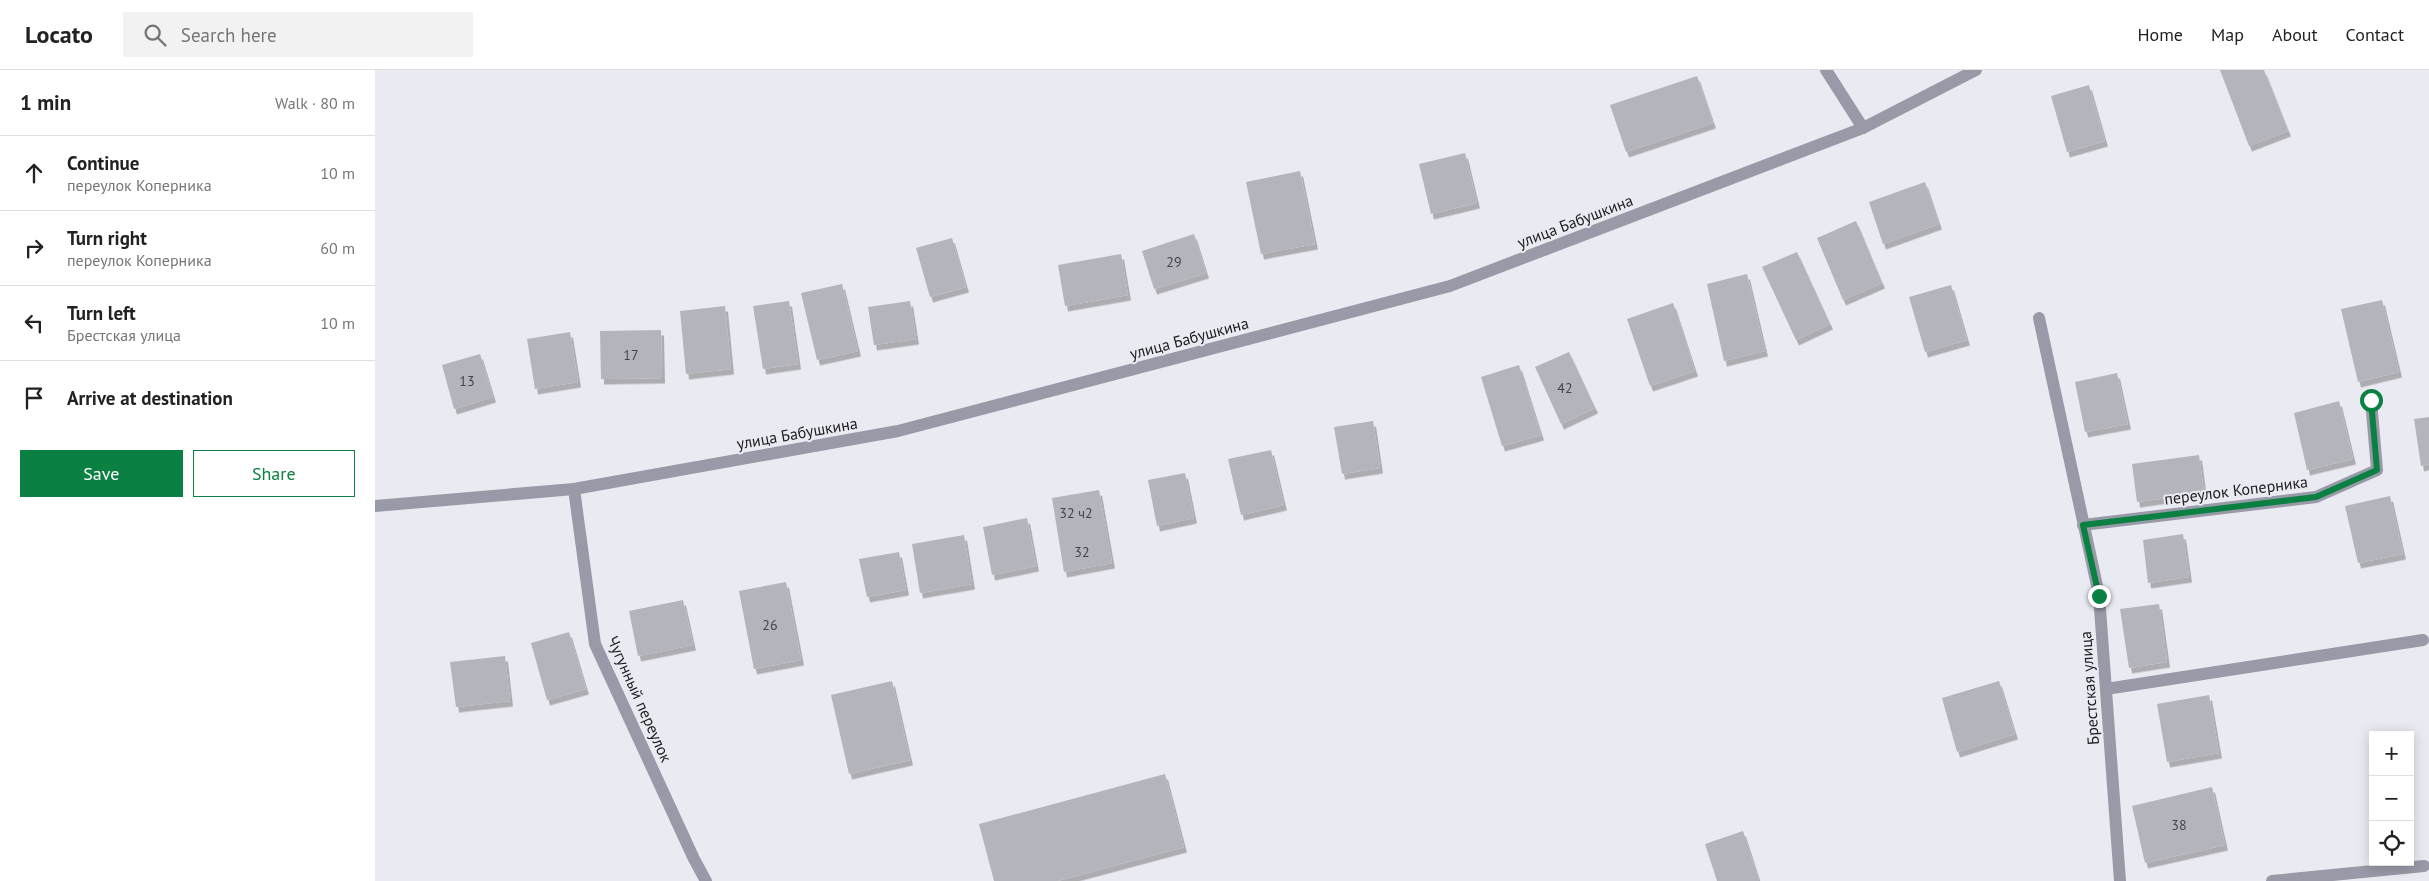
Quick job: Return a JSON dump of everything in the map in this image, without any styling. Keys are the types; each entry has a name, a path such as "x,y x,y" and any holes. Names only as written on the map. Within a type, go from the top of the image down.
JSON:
{"street":[{"path":"1826,70 1863,128"},
{"name":"улица Бабушкина","path":"375,506 575,490 898,431 1450,286 1863,128 1976,70"},
{"name":"Брестская улица","path":"2039,318 2099,596 2120,881"},
{"name":"переулок Коперника","path":"2083,525 2316,497 2377,470 2371,400"},
{"name":"Чугунный переулок","path":"575,490 595,644 693,859 706,881"},
{"path":"2106,689 2423,640"},
{"path":"2272,881 2424,866"}],"building":[{"path":"2220,70 2264,70 2288,131 2249,146"},
{"path":"1697,76 1713,123 1626,152 1610,105"},
{"path":"2089,85 2105,141 2067,152 2051,96"},
{"path":"1465,153 1477,203 1431,214 1419,164"},
{"path":"1300,171 1315,244 1261,254 1246,182"},
{"path":"1925,182 1939,224 1883,244 1869,202"},
{"path":"1856,221 1882,283 1843,300 1817,238"},
{"path":"1194,234 1206,273 1154,289 1142,251"},
{"path":"952,238 966,287 930,297 916,248"},
{"path":"1797,252 1830,324 1796,340 1762,267"},
{"path":"1121,254 1128,295 1065,306 1058,265"},
{"path":"1747,274 1765,351 1724,361 1707,284"},
{"path":"842,284 858,351 817,360 801,293"},
{"path":"1951,285 1967,340 1925,352 1909,297"},
{"path":"2382,300 2399,372 2358,382 2341,309"},
{"path":"789,301 798,364 763,369 753,306"},
{"path":"910,301 916,339 874,345 868,307"},
{"path":"1673,303 1695,371 1650,386 1627,319"},
{"path":"725,306 731,369 686,374 680,311"},
{"path":"661,330 662,378 601,379 600,331"},
{"path":"570,332 578,382 535,389 527,339"},
{"path":"1569,352 1595,408 1561,424 1535,367"},
{"path":"480,354 493,397 454,409 442,365"},
{"path":"1519,365 1541,435 1502,446 1481,377"},
{"path":"2117,373 2128,424 2085,432 2075,382"},
{"path":"2339,401 2353,459 2307,470 2294,413"},
{"path":"2429,417 2429,464 2421,466 2414,419"},
{"path":"1373,421 1380,468 1342,474 1334,427"},
{"path":"1271,450 1284,505 1241,515 1228,459"},
{"path":"2199,455 2204,493 2137,502 2132,464"},
{"path":"1185,473 1194,518 1157,526 1148,480"},
{"path":"1099,490 1112,563 1064,572 1052,498"},
{"path":"2390,496 2403,554 2358,563 2345,506"},
{"path":"1027,518 1036,566 992,575 983,527"},
{"path":"2183,534 2189,577 2148,583 2143,540"},
{"path":"964,535 972,584 920,593 912,544"},
{"path":"899,552 906,590 867,597 859,559"},
{"path":"786,582 801,660 754,669 739,591"},
{"path":"683,600 693,645 638,656 629,611"},
{"path":"2159,604 2167,662 2129,668 2120,609"},
{"path":"569,632 586,689 547,700 531,643"},
{"path":"505,656 510,701 456,707 450,662"},
{"path":"892,681 910,760 849,774 831,695"},
{"path":"1999,681 2015,734 1957,752 1942,698"},
{"path":"2209,695 2219,753 2167,762 2157,704"},
{"path":"1165,774 1184,847 1057,881 994,881 979,824"},
{"path":"2212,787 2225,845 2145,863 2132,806"},
{"path":"1743,831 1759,881 1717,881 1705,844"}],"route":[{"path":"2099,596 2083,525 2316,497 2377,470 2371,400"}]}
